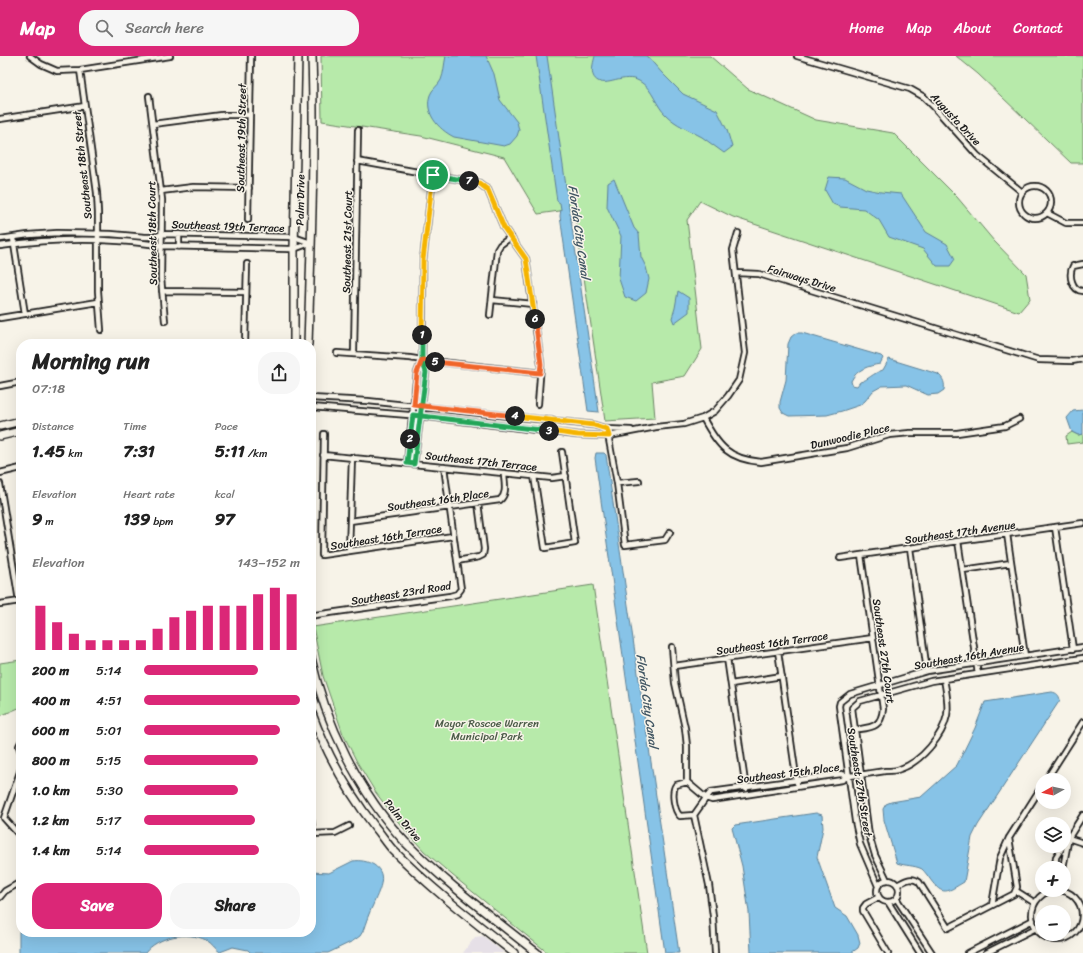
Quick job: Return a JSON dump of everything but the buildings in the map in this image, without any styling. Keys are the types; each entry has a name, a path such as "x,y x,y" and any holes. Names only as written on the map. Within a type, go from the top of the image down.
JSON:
{"main road":[{"name":"Palm Drive","path":"294,339 294,237 298,56"},
{"name":"Palm Drive","path":"308,339 311,243 312,56"},
{"path":"0,426 16,422"},
{"path":"0,436 16,432"},
{"name":"Palm Drive","path":"316,677 322,699 343,750 379,810 405,841 443,878 537,953"},
{"path":"316,723 331,758 344,781 367,817 391,848 435,890 514,953"}],"street":[{"path":"30,56 56,72 80,70 170,56"},
{"name":"Southeast 19th Street","path":"248,220 251,56"},
{"name":"Augusta Drive","path":"798,56 910,89 915,92 934,106 977,155 1022,192"},
{"name":"Southeast 18th Street","path":"80,70 95,178 98,234 98,302 101,330"},
{"name":"Southeast 18th Court","path":"149,96 161,191 162,291 165,321"},
{"path":"0,119 85,106"},
{"path":"153,124 222,115 250,115"},
{"name":"Southeast 21st Court","path":"354,353 358,130"},
{"path":"357,161 479,183 488,190 504,228 526,259 541,364 538,404"},
{"path":"414,464 426,372 422,360 423,260 433,175"},
{"path":"1035,186 1045,190 1050,198 1047,212 1038,218 1032,218 1022,213 1018,202 1022,192 1035,186"},
{"path":"161,191 193,187 249,188"},
{"path":"1047,212 1066,223 1083,223"},
{"path":"316,407 413,415 578,435 609,436 656,427 684,424 703,418 715,411 740,380 745,353 733,250 738,233"},
{"name":"Southeast 19th Terrace","path":"0,240 57,234 98,234 154,237 162,234 179,234 294,237 311,243"},
{"path":"179,234 179,247"},
{"path":"490,315 497,250 500,244 511,237"},
{"path":"13,238 25,314"},
{"name":"Southeast 19th Terrace","path":"0,246 64,239 98,240 179,247 294,249 311,243"},
{"path":"245,339 247,264"},
{"path":"1083,264 1073,266 1071,270 1074,288 1078,291 1083,291"},
{"name":"Fairways Drive","path":"736,273 759,274 1039,360 1072,361 1083,359"},
{"path":"162,291 246,292"},
{"path":"492,300 533,304"},
{"path":"0,318 98,302"},
{"path":"337,353 410,358 540,373"},
{"path":"407,463 417,373 422,360"},
{"path":"0,386 16,383"},
{"path":"316,398 414,405 594,425 607,429 637,431"},
{"name":"Dunwoodie Place","path":"703,418 712,435 728,453 752,461 761,462 847,448 889,435 910,433 957,433 1005,426 1019,419"},
{"path":"607,429 617,483 625,545 665,540 670,532"},
{"path":"323,455 324,434"},
{"path":"534,476 546,548 575,543 562,452"},
{"name":"Southeast 17th Terrace","path":"323,455 552,478 566,476"},
{"name":"Southeast 16th Terrace","path":"323,455 322,555 453,536"},
{"path":"349,551 352,458"},
{"name":"Southeast 23rd Road","path":"316,614 457,594 460,589 444,467"},
{"path":"0,473 16,469"},
{"name":"Southeast 16th Place","path":"350,522 500,500 504,496 505,492 504,473"},
{"path":"617,483 639,481"},
{"path":"0,484 16,578"},
{"path":"457,561 483,555 484,549 478,503"},
{"name":"Southeast 17th Avenue","path":"840,558 1083,523"},
{"path":"1055,527 1073,649"},
{"path":"1007,534 1025,656"},
{"path":"958,541 978,674"},
{"path":"910,548 927,671"},
{"name":"Southeast 27th Court","path":"854,730 875,726 880,722 883,709 861,555"},
{"path":"963,570 1011,562"},
{"path":"0,604 16,602"},
{"name":"Southeast 16th Terrace","path":"674,666 873,638"},
{"path":"672,647 675,683 685,728 687,746 687,782"},
{"name":"Southeast 16th Avenue","path":"840,702 850,694 927,671 1083,647"},
{"path":"778,651 797,787"},
{"path":"727,658 746,795"},
{"name":"Southeast 16th Avenue","path":"852,708 860,701 931,681 1083,658"},
{"path":"731,684 782,676"},
{"path":"849,776 900,769 926,752 937,738 946,716 948,704 944,679"},
{"name":"Southeast 27th Street","path":"840,702 839,706 860,844 878,886"},
{"name":"Southeast 27th Street","path":"852,708 869,835 875,855 887,880"},
{"path":"1050,773 1083,722"},
{"name":"Southeast 15th Place","path":"841,774 849,776 842,780 746,795 712,800 706,798 711,792 841,774"},
{"path":"694,815 680,816 676,810 673,790 674,787 681,783 687,782 706,798 694,815 709,885 713,916 715,953"},
{"path":"16,783 4,818 16,831"},
{"path":"992,905 1000,858 1009,838 1035,797"},
{"path":"1071,833 1083,815"},
{"path":"316,834 335,833 349,826"},
{"path":"897,885 908,879 915,879 919,882 948,928 1014,894 1017,887 1009,838"},
{"path":"1071,839 1083,843"},
{"path":"1056,861 1059,853"},
{"path":"1056,857 1064,861 1065,853"},
{"path":"887,880 892,881 897,885 899,892 896,898 888,902 883,901 878,897 878,886 881,882 887,880"},
{"path":"0,897 5,891 16,885"},
{"path":"1016,891 1035,903"},
{"path":"1071,895 1076,899 1082,913 1081,929 1071,936"},
{"path":"878,897 866,904 862,908 862,911 888,953"},
{"path":"1035,925 1032,914 1035,903 1040,897"},
{"path":"896,898 932,953"},
{"path":"888,902 920,953"},
{"path":"895,913 903,908"},
{"path":"968,953 1033,920"},
{"path":"986,953 1035,928"}],"shaded area":[{"path":"483,936 504,953 463,953 475,937"}],"green space":[{"path":"321,56 710,56 748,89 816,120 893,133 957,197 994,241 1026,274 1030,299 1019,312 733,217 700,201 687,220 702,349 685,376 652,382 655,418 605,421 574,209 538,214 504,157 421,136 322,121"},
{"path":"956,56 1083,56 1083,163 1071,163 978,74"},
{"path":"1072,432 1078,435 1083,434 1083,442 1067,444 1066,436"},
{"name":"Mayor Roscoe Warren Municipal Park","path":"593,585 647,953 548,953 424,851 399,823 376,793 357,762 343,734 323,676 316,642 316,627"},
{"path":"16,661 16,709 0,716 0,663"}],"water":[{"path":"446,56 486,56 494,74 500,100 517,122 519,130 517,136 510,144 504,146 454,137 443,130 434,120 429,108 430,95 441,80"},
{"name":"Florida City Canal","path":"536,56 547,56 599,412 588,411 560,216 561,209 560,203 557,201"},
{"path":"595,56 647,56 683,94 717,110 727,130 732,147 724,153 702,137 674,122 663,111 646,86 636,80 630,78 607,82 598,81 593,76"},
{"path":"829,177 845,178 866,189 901,194 926,232 947,244 955,259 950,266 937,266 923,249 889,237 879,220 864,209 840,207 833,204 825,190"},
{"path":"614,179 634,228 639,234 641,257 646,267 649,279 646,293 636,301 625,297 619,279 621,236 607,207 608,183"},
{"path":"678,291 689,298 689,312 674,323 672,318"},
{"path":"796,333 802,333 881,356 883,358 880,364 867,367 856,374 851,381 852,385 857,386 860,382 883,370 889,359 938,374 944,382 944,390 938,394 928,395 906,385 882,386 873,391 860,405 842,411 827,415 789,416 783,413 780,408 780,402 786,380 788,344 791,337"},
{"path":"1083,410 1083,434 1078,435 1072,432 1067,418 1073,411"},
{"name":"Florida City Canal","path":"596,453 604,453 606,455 679,953 665,953 595,458"},
{"path":"1052,692 1058,694 1060,700 978,825 972,837 964,882 949,890 942,890 934,885 922,869 897,863 884,820 883,809 886,804 921,797 957,765 975,728 985,702"},
{"path":"816,813 822,815 823,828 817,857 835,908 847,916 858,935 860,943 858,948 851,953 751,953 749,912 742,866 732,828 735,825"},
{"path":"353,861 364,861 374,865 381,874 381,884 363,931 360,936 353,941 328,953 251,953 248,950 233,947 220,952 206,940 198,937 316,937 316,872 329,873"},
{"path":"19,937 173,937 157,943 145,953 19,953"}],"route":[{"path":"433,175 423,260 422,360 426,372 422,406 421,416 420,425 414,464 407,463 413,415 421,416 465,422 578,435 609,436 607,429 594,425 502,415 422,406 414,405 417,373 422,360 540,373 541,364 526,259 504,228 488,190 479,183 433,175"}]}
